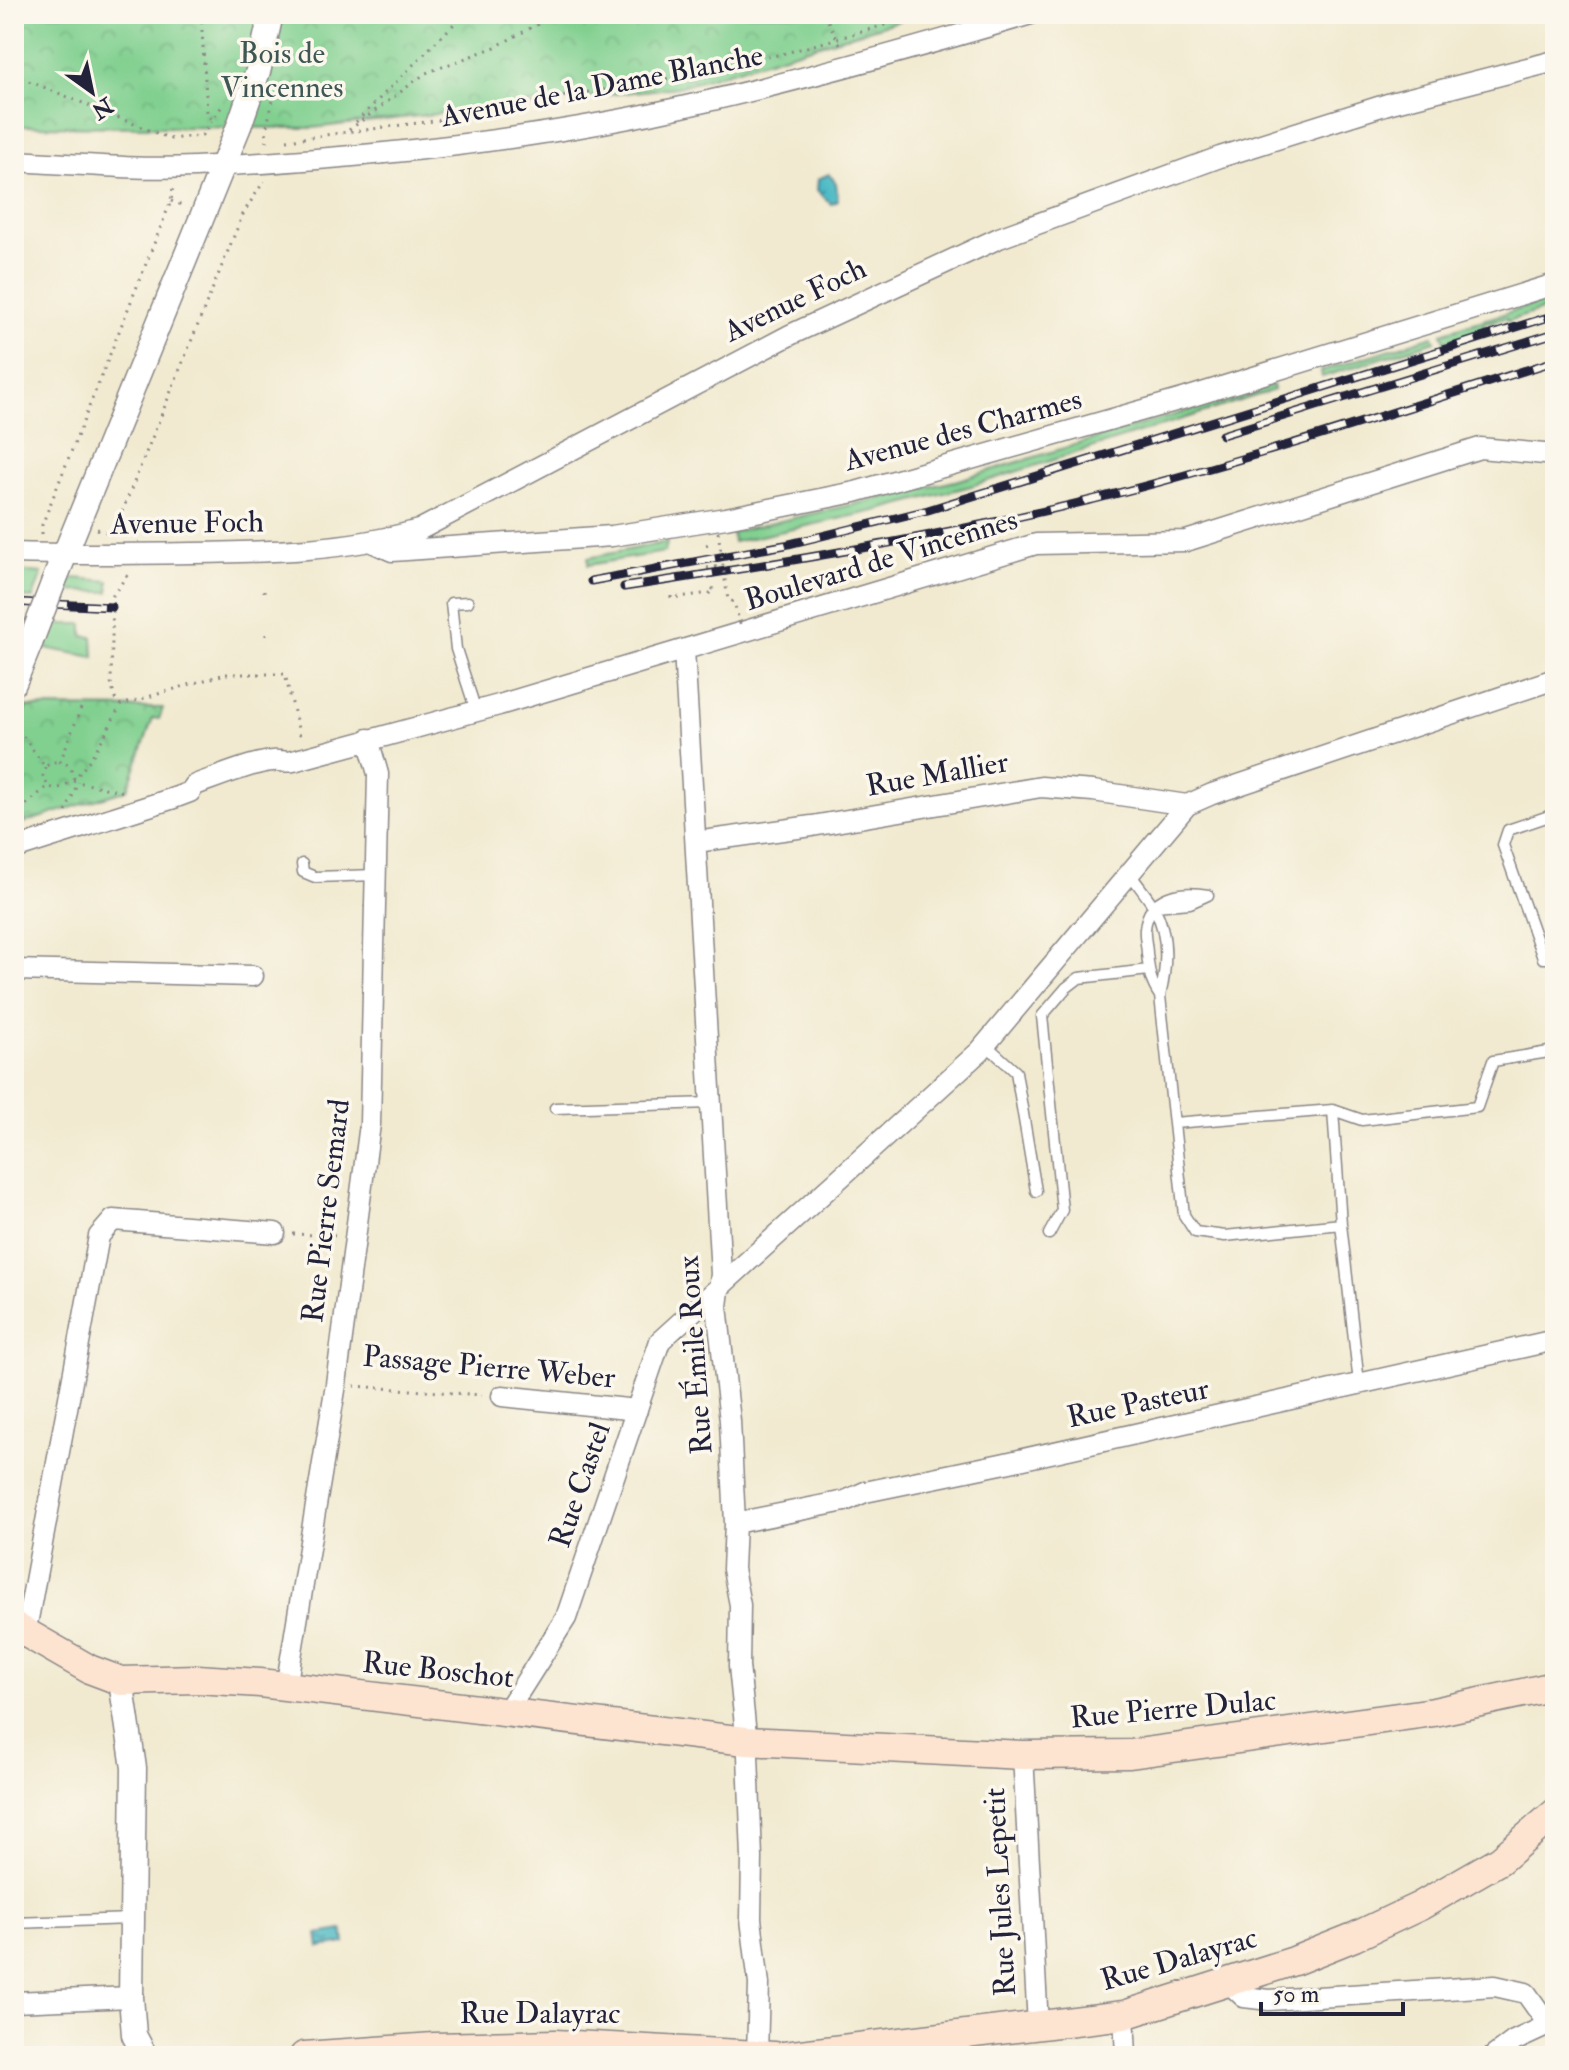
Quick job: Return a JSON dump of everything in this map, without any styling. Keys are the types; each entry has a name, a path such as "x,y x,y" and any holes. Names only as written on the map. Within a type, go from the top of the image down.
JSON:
{"main road":[{"path":"18,1628 89,1669 121,1681"},
{"name":"Rue Boschot","path":"121,1681 145,1678 260,1683 746,1741"},
{"name":"Rue Pierre Dulac","path":"746,1741 1023,1755 1130,1754 1434,1712 1555,1686"},
{"name":"Rue Dalayrac","path":"304,2056 555,2044 772,2056 1124,2015 1294,1961 1354,1937 1420,1906 1500,1860 1555,1813"}],"street":[{"path":"14,683 54,581 53,555 223,164 259,68 271,14"},
{"name":"Avenue de la Dame Blanche","path":"14,161 175,167 223,164 266,153 347,158 494,140 703,103 1031,14"},
{"name":"Avenue Foch","path":"14,553 303,551 372,542 419,530 790,335 999,238 1220,157 1377,107 1555,61"},
{"name":"Avenue des Charmes","path":"372,542 392,551 612,536 726,518 855,492 1171,403 1555,284"},
{"name":"Boulevard de Vincennes","path":"14,849 190,792 195,785 253,766 274,760 283,763 476,711 1036,544 1186,541 1480,448 1555,455"},
{"path":"446,517 446,533 453,546"},
{"name":"Rue Émile Roux","path":"684,650 721,1274 717,1306 730,1421 735,1523 733,1558 740,1605 739,1666 752,1858 751,1919 772,2056"},
{"path":"1187,805 1555,679"},
{"name":"Rue Pierre Semard","path":"286,1688 336,1384 370,1124 378,774 368,739"},
{"name":"Rue Mallier","path":"696,842 812,826 1041,787 1187,805"},
{"name":"Rue Castel","path":"507,1711 566,1618 660,1341 985,1044 1131,875 1187,805"},
{"path":"14,970 253,976"},
{"path":"18,1628 28,1619 99,1236 113,1220 275,1233"},
{"name":"Rue Pasteur","path":"735,1523 845,1501 865,1492 1555,1340"},
{"name":"Passage Pierre Weber","path":"502,1396 637,1410"},
{"path":"121,1681 134,1768 131,1997 134,2035 145,2056"},
{"name":"Rue Jules Lepetit","path":"1023,1755 1038,2025"},
{"path":"1228,1982 1244,1997 1269,2000 1495,1986 1526,1993 1552,2023 1514,2041 1494,2056"},
{"path":"14,2002 131,1997"},
{"path":"1124,2015 1126,2056"}],"lane":[{"path":"468,602 451,603 456,649 476,711"},
{"path":"1555,814 1508,830 1503,845 1543,958 1555,958"},
{"path":"302,864 303,872 315,877 376,875"},
{"path":"1131,875 1162,925 1166,968 1160,996 1184,1215 1195,1232 1225,1236 1341,1224"},
{"path":"1153,906 1144,928 1151,984 1160,996"},
{"path":"1049,1234 1062,1210 1042,1016 1079,978 1149,970"},
{"path":"985,1044 1016,1072 1036,1191"},
{"path":"1174,1123 1333,1110 1362,1120 1477,1107 1493,1061 1555,1051"},
{"path":"555,1108 711,1103"},
{"path":"1333,1110 1341,1224 1359,1383"},
{"path":"14,1923 133,1919"}],"path":[{"path":"14,75 171,139 202,135 212,121 207,112 201,14"},
{"path":"348,130 464,14"},
{"path":"348,130 426,73 495,47 557,14"},
{"path":"824,14 850,65"},
{"path":"281,141 464,117 569,95 637,85 782,54 924,14"},
{"path":"115,537 113,534 244,212 262,187 266,130"},
{"path":"53,555 42,525 171,201 175,167"},
{"path":"718,532 728,600 734,602 740,624"},
{"path":"706,545 712,543"},
{"path":"707,568 723,566"},
{"path":"121,705 116,702 111,683 113,595 129,572"},
{"path":"264,590 264,598"},
{"path":"671,596 711,590 718,593"},
{"path":"266,629 266,636"},
{"path":"210,674 285,674 305,757"},
{"path":"66,812 75,781 121,705 225,674"},
{"path":"60,762 81,708"},
{"path":"14,723 45,767"},
{"path":"75,781 72,769 66,763 52,762 45,767 43,776 48,786 54,789 75,781 131,794"},
{"path":"14,815 48,786"},
{"path":"275,1233 353,1237"},
{"name":"Passage Pierre Weber","path":"336,1384 502,1396"}],"green space":[{"name":"Bois de Vincennes","path":"14,14 921,14 678,87 312,128 14,126"},
{"path":"1555,298 1555,306 1508,321 1506,318 1483,324 1484,329 1445,342 1442,333"},
{"path":"1433,336 1435,341 1322,377 1321,371"},
{"path":"1273,385 1274,390 971,486 733,542 732,532 955,481"},
{"path":"667,542 665,552 588,565 588,558"},
{"path":"14,571 42,573 33,598 14,597"},
{"path":"73,578 109,581 109,592 65,591"},
{"path":"51,624 83,624 83,636 93,637 94,657 44,648"},
{"path":"26,707 163,708 159,719 153,718 127,790 14,826 14,744"}],"water":[{"path":"829,174 836,183 838,201 831,204 817,190 818,179"},
{"path":"343,1930 345,1943 319,1947 317,1934"}],"railway":[{"path":"591,581 785,545 928,510 1555,315"},
{"path":"1222,435 1555,333"},
{"path":"624,587 860,548 1095,499 1269,451 1555,361"},
{"path":"14,602 112,607"}]}
